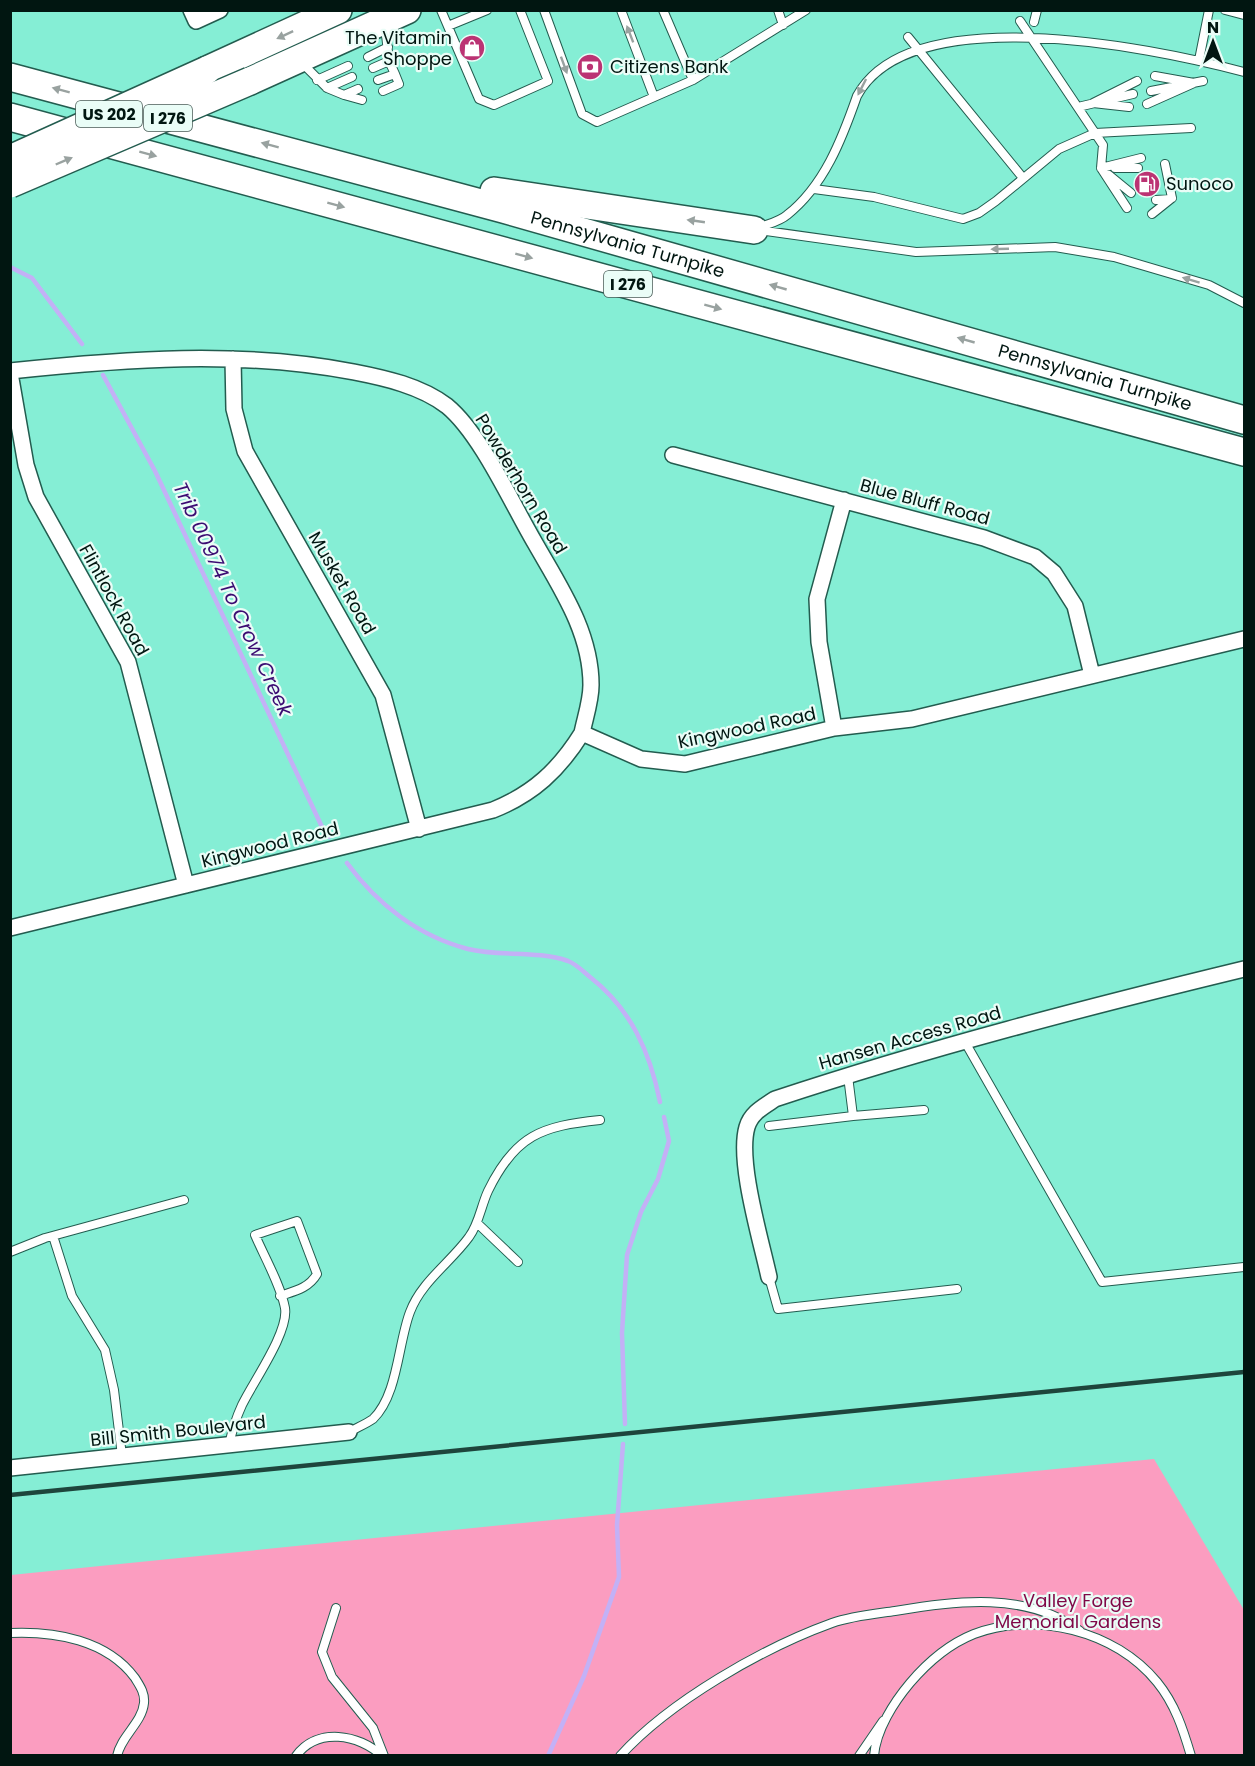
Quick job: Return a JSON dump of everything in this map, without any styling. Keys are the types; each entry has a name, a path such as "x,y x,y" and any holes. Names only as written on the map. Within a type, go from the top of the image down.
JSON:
{"highway":[{"name":"US 202","path":"10,159 338,10"},
{"name":"US 202","path":"10,184 395,16"},
{"name":"Pennsylvania Turnpike","path":"10,77 326,160 1245,420"},
{"name":"Pennsylvania Turnpike","path":"10,117 1245,452"},
{"path":"326,160 515,195 754,230"}],"street":[{"path":"191,10 196,21 220,10"},
{"name":"Powderhorn Road","path":"10,372 158,359 233,359 326,367 392,381 425,394 446,406 474,436 578,621 590,663 591,686 582,734"},
{"name":"Musket Road","path":"233,359 234,409 245,451 383,695 419,829"},
{"name":"Flintlock Road","path":"10,372 26,465 36,497 128,662 186,885"},
{"name":"Blue Bluff Road","path":"673,455 984,537 1035,557 1054,573 1075,606 1092,675"},
{"path":"834,728 819,642 817,599 844,500"},
{"name":"Kingwood Road","path":"10,928 493,810 516,801 551,775 567,758 582,734 641,759 685,764 834,728 912,719 1245,639"},
{"name":"Hansen Access Road","path":"769,1277 747,1172 744,1143 747,1126 755,1112 775,1099 964,1042 1245,969"},
{"name":"Bill Smith Boulevard","path":"10,1468 349,1432"}],"lane":[{"path":"441,10 479,99 494,105 548,81 520,10"},
{"path":"448,26 487,10"},
{"path":"544,10 582,114 597,122 693,81 806,10"},
{"path":"621,10 654,97"},
{"path":"663,10 693,81"},
{"path":"778,10 783,25"},
{"path":"1034,22 1037,10"},
{"path":"1199,60 1209,10"},
{"path":"1225,10 1245,15"},
{"path":"383,91 399,84 389,61 388,47 395,16"},
{"path":"1009,19 1043,23"},
{"path":"1020,21 1103,145 1101,168 1127,207"},
{"path":"900,41 912,34 1023,178"},
{"path":"1104,35 1245,72"},
{"path":"368,57 388,47"},
{"path":"754,230 786,217 814,189 847,128 858,93 872,69 885,53"},
{"path":"298,59 327,88 362,100"},
{"path":"373,68 389,61"},
{"path":"317,80 348,66"},
{"path":"378,81 395,74"},
{"path":"1155,76 1194,83"},
{"path":"327,88 352,77"},
{"path":"1093,103 1137,81"},
{"path":"1151,91 1203,81"},
{"path":"1147,104 1194,83"},
{"path":"344,94 357,89"},
{"path":"1078,106 1133,94"},
{"path":"1093,103 1129,106"},
{"path":"814,189 874,197 963,219 979,213 1059,149 1095,133 1191,128"},
{"path":"1101,168 1141,158"},
{"path":"1165,164 1172,198"},
{"path":"1101,168 1138,168"},
{"path":"1101,168 1131,194"},
{"path":"1162,175 1172,198"},
{"path":"1156,200 1172,198"},
{"path":"1152,214 1172,198"},
{"path":"754,230 916,252 1055,247 1114,257 1209,285 1245,303"},
{"path":"964,1042 1102,1282 1245,1267"},
{"path":"848,1076 853,1116"},
{"path":"769,1126 924,1110"},
{"path":"349,1432 372,1420 382,1407 399,1358 410,1311 427,1284 461,1248 477,1223 496,1175 523,1143 538,1132 554,1126 600,1120"},
{"path":"10,1252 53,1236 184,1200"},
{"path":"229,1445 242,1406 269,1356 285,1319 285,1308 280,1296 255,1235 297,1221 317,1274 313,1282 302,1289 280,1296"},
{"path":"477,1223 518,1262"},
{"path":"53,1236 72,1296 105,1350 114,1390 122,1456"},
{"path":"769,1277 778,1309 957,1289"},
{"path":"619,1755 661,1717 712,1683 772,1650 833,1622 929,1605 981,1602 1037,1608 1060,1616 1080,1631 1122,1650 1156,1681 1181,1720 1191,1755"},
{"path":"336,1608 322,1652 333,1677 373,1728 383,1755"},
{"path":"874,1755 894,1702 928,1662 974,1634 1027,1624 1080,1631"},
{"path":"10,1633 37,1632 61,1637 101,1648 120,1659 142,1689 144,1701 142,1712 124,1737 117,1755"},
{"path":"859,1755 890,1710"},
{"path":"296,1755 315,1741 334,1736 354,1738 372,1746 383,1755"}],"green space":[{"name":"Valley Forge Memorial Gardens","path":"1154,1459 1244,1610 1244,1755 11,1756 11,1575"}],"waterway":[{"name":"Trib 00974 To Crow Creek","path":"10,267 32,278 82,344"},
{"name":"Trib 00974 To Crow Creek","path":"103,375 155,471 322,827 329,837"},
{"name":"Trib 00974 To Crow Creek","path":"347,863 385,905 432,936 468,949 556,958 577,966 604,990 628,1017 651,1066 660,1102"},
{"name":"Trib 00974 To Crow Creek","path":"625,1424 622,1333 627,1255 641,1212 658,1179 669,1141 664,1117"},
{"name":"Trib 00974 To Crow Creek","path":"548,1756 584,1676 619,1577 617,1525 623,1444"}],"railway":[{"path":"10,1495 1244,1372"}],"place":[{"name":"The Vitamin Shoppe","path":"472,48"},
{"name":"Citizens Bank","path":"590,67"},
{"name":"Sunoco","path":"1147,184"}]}
